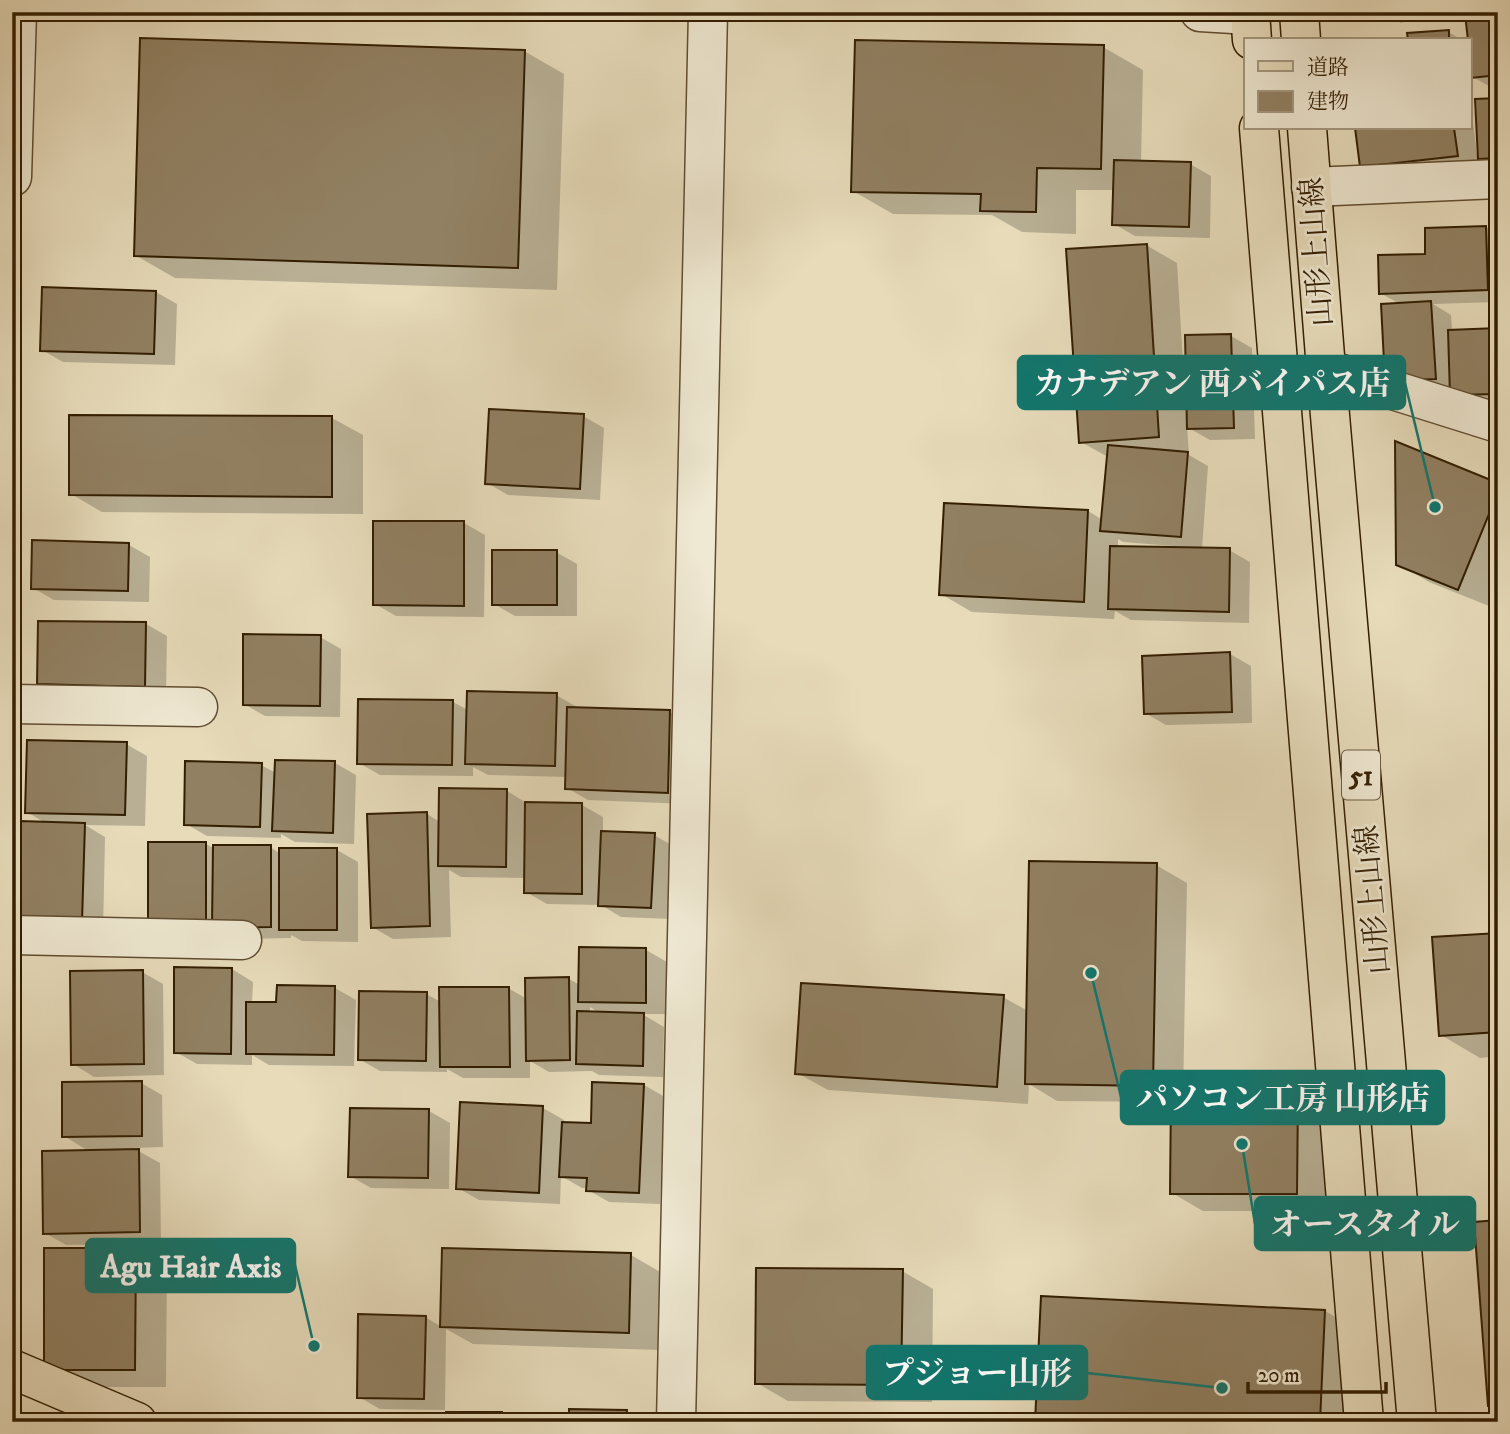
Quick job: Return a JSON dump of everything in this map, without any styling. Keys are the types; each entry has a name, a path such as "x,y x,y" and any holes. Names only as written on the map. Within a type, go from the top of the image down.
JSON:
{"main road":[{"path":"1299,12 1301,38"},
{"name":"山形上山線","path":"1259,130 1364,1422"},
{"name":"山形上山線","path":"1307,130 1417,1422"},
{"path":"12,1369 136,1422"}],"street":[{"path":"12,177 17,12"},
{"path":"676,1422 708,12"},
{"path":"1200,12 1250,22"},
{"path":"1311,187 1498,179"},
{"path":"1326,369 1498,422"},
{"path":"12,704 198,707"},
{"path":"12,934 242,940"}],"building":[{"path":"1498,12 1498,75 1472,78 1472,38 1468,38 1465,14"},
{"path":"1449,30 1449,38 1408,38 1407,33"},
{"path":"140,38 525,50 518,268 134,256"},
{"path":"855,40 1104,45 1101,169 1037,168 1036,212 980,211 981,194 851,192"},
{"path":"1498,98 1498,158 1478,159 1475,99"},
{"path":"1355,130 1454,130 1458,156 1360,167"},
{"path":"1114,160 1191,162 1189,227 1112,225"},
{"path":"1486,226 1488,290 1379,294 1378,255 1425,254 1425,228"},
{"path":"1147,244 1159,437 1079,443 1066,249"},
{"path":"42,287 156,291 154,354 40,351"},
{"path":"1431,301 1436,379 1385,381 1381,304"},
{"path":"1498,328 1498,394 1450,395 1448,330"},
{"path":"1231,334 1234,428 1187,429 1185,335"},
{"path":"489,409 584,414 580,489 485,484"},
{"path":"69,415 332,416 332,497 69,495"},
{"path":"1395,441 1498,483 1498,492 1458,590 1396,565"},
{"path":"1108,445 1188,452 1181,537 1100,531"},
{"path":"944,503 1088,510 1084,602 939,595"},
{"path":"373,521 464,521 464,606 373,605"},
{"path":"32,540 129,543 128,591 31,589"},
{"path":"1110,546 1230,548 1229,612 1108,609"},
{"path":"492,550 557,550 557,605 492,605"},
{"path":"38,621 146,622 145,687 37,684"},
{"path":"243,634 321,635 320,706 243,705"},
{"path":"1230,652 1232,712 1144,714 1142,656"},
{"path":"467,691 557,693 555,766 465,764"},
{"path":"358,699 453,700 452,765 357,764"},
{"path":"567,707 670,710 668,793 565,789"},
{"path":"27,740 127,742 125,815 25,813"},
{"path":"275,760 335,761 333,833 272,831"},
{"path":"185,761 262,763 260,827 184,825"},
{"path":"439,788 507,789 506,867 438,866"},
{"path":"525,802 582,803 582,894 524,893"},
{"path":"427,812 430,926 371,928 367,814"},
{"path":"19,821 85,823 82,922 17,921"},
{"path":"601,831 655,833 651,908 598,906"},
{"path":"148,842 206,842 206,925 148,924"},
{"path":"213,845 271,845 271,927 212,928"},
{"path":"279,848 337,848 337,930 279,930"},
{"path":"1029,861 1157,863 1153,1086 1025,1084"},
{"path":"1498,933 1498,1032 1439,1036 1432,937"},
{"path":"579,947 646,948 646,1003 578,1002"},
{"path":"174,967 232,968 231,1054 174,1053"},
{"path":"143,970 144,1064 71,1065 70,971"},
{"path":"569,977 570,1060 526,1061 525,978"},
{"path":"801,983 1004,995 997,1087 795,1074"},
{"path":"277,985 335,986 334,1055 246,1054 246,1002 276,1002"},
{"path":"439,987 509,987 510,1067 440,1067"},
{"path":"359,991 427,992 426,1061 358,1060"},
{"path":"577,1011 644,1013 643,1066 576,1064"},
{"path":"142,1081 142,1136 62,1137 62,1082"},
{"path":"592,1082 644,1084 639,1193 586,1191 587,1178 559,1177 562,1122 591,1123"},
{"path":"1171,1094 1298,1094 1297,1194 1170,1194"},
{"path":"460,1102 543,1106 539,1193 456,1189"},
{"path":"350,1108 429,1109 428,1178 348,1177"},
{"path":"139,1149 140,1232 43,1234 42,1151"},
{"path":"1498,1220 1498,1405 1488,1406 1474,1222"},
{"path":"44,1248 136,1248 135,1370 44,1370"},
{"path":"442,1248 631,1253 629,1333 440,1327"},
{"path":"756,1268 903,1269 901,1385 755,1384"},
{"path":"1041,1296 1325,1310 1320,1422 1035,1422"},
{"path":"358,1314 426,1316 424,1399 357,1398"},
{"path":"569,1409 627,1410 626,1422 569,1422"},
{"path":"446,1412 502,1412 502,1422 446,1422"},
{"path":"557,1413 557,1422 511,1422 511,1414"}],"place":[{"name":"カナデアン 西バイパス店","path":"1435,507"},
{"name":"パソコン工房 山形店","path":"1091,973"},
{"name":"オースタイル","path":"1242,1144"},
{"name":"Agu Hair Axis","path":"314,1346"},
{"name":"プジョー山形","path":"1222,1388"}]}
